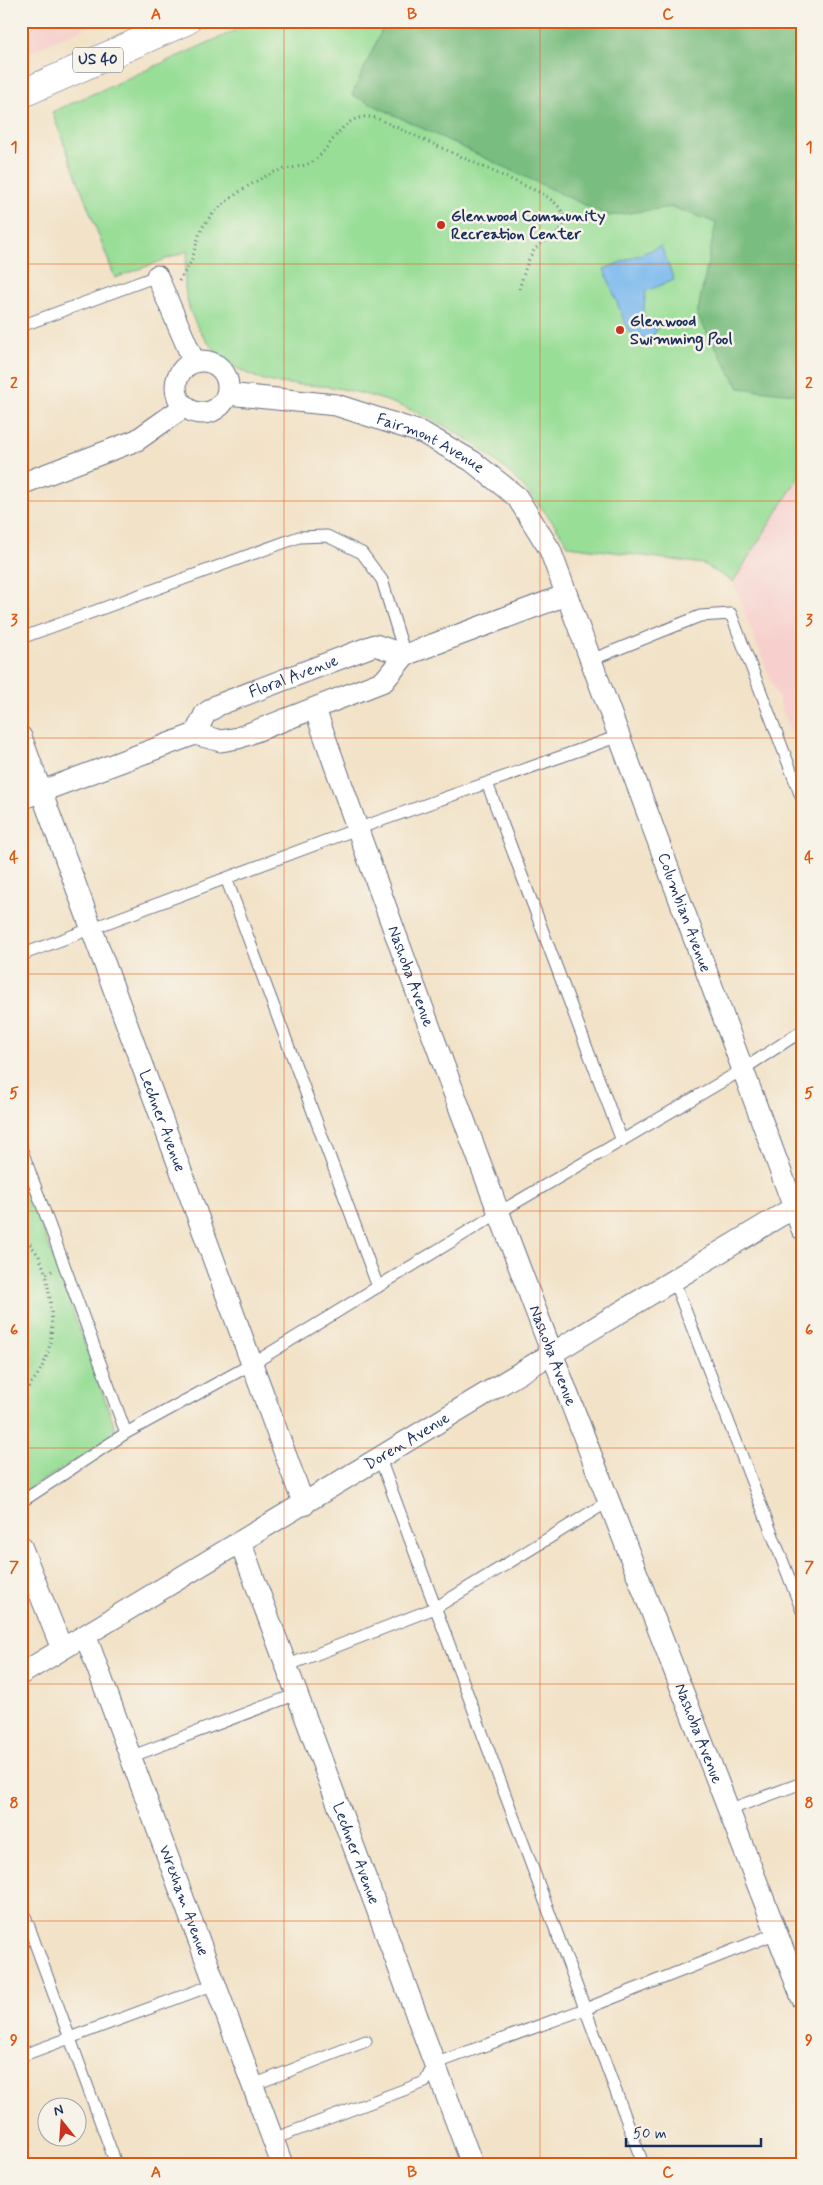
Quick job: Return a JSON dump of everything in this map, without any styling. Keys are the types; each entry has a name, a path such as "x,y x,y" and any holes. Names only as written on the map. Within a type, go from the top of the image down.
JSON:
{"main road":[{"name":"US 40","path":"21,94 186,21"}],"street":[{"path":"157,276 194,362"},
{"path":"202,361 217,365 226,378 227,394 217,408 201,412 185,406 177,393 176,386 181,371 194,362 202,361"},
{"name":"Fairmont Avenue","path":"227,394 336,405 423,434 472,461 517,497 550,550 566,595"},
{"path":"21,484 137,440 185,406"},
{"path":"21,799 195,734 221,741 238,738 384,682 405,655 566,595"},
{"name":"Columbian Avenue","path":"566,595 742,1070 798,1206 802,1229"},
{"name":"Floral Avenue","path":"195,734 205,714 218,705 375,645 405,655"},
{"name":"Nashoba Avenue","path":"315,709 498,1213 802,1998"},
{"name":"Lechner Avenue","path":"21,737 304,1505"},
{"name":"Doren Avenue","path":"21,1674 241,1544 798,1206"},
{"name":"Lechner Avenue","path":"241,1544 472,2164"},
{"path":"21,1546 62,1649"},
{"name":"Wrexham Avenue","path":"86,1637 282,2164"}],"lane":[{"path":"21,326 157,276"},
{"path":"21,638 299,537 327,536 362,553 382,580 405,655"},
{"path":"590,660 700,616 731,614 802,799"},
{"path":"21,956 357,829 619,736"},
{"path":"487,783 622,1141"},
{"path":"226,878 378,1287"},
{"path":"21,1502 126,1433 252,1364 498,1213 742,1070 802,1031"},
{"path":"21,1148 126,1433"},
{"path":"674,1281 802,1611"},
{"path":"380,1459 643,2164"},
{"path":"286,1666 435,1608 609,1501"},
{"path":"130,1757 297,1694"},
{"path":"728,1810 802,1783"},
{"path":"21,1905 116,2164"},
{"path":"273,2139 425,2082 434,2064 585,2008 776,1933"},
{"path":"21,2056 215,1984"},
{"path":"253,2085 366,2041"}],"path":[{"path":"179,281 191,261 204,224 220,208 257,180 274,172 304,166 316,159 344,126 356,118 364,116 376,118 543,194 556,202 564,213 563,222 558,231 535,249 518,292"},
{"path":"21,1232 39,1256 46,1274 53,1322 49,1352 31,1385 21,1394"},
{"path":"46,1274 65,1267"}],"shaded area":[{"path":"21,21 100,21 21,56"},
{"path":"802,472 802,761 733,582"}],"green space":[{"path":"257,21 802,21 802,472 733,582 703,564 569,546 539,505 504,468 463,437 441,424 418,413 364,394 331,387 276,383 252,376 237,368 212,347 194,320 185,288 188,251 115,278 52,112"},
{"path":"386,21 802,21 802,395 739,388 697,315 716,223 672,207 608,216 352,95"},
{"path":"21,1170 118,1435 21,1493"}],"water":[{"path":"661,246 674,280 646,291 643,315 657,328 651,341 628,331 604,269"}],"place":[{"name":"Glenwood Community Recreation Center","path":"441,225"},
{"name":"Glenwood Swimming Pool","path":"620,330"}]}
